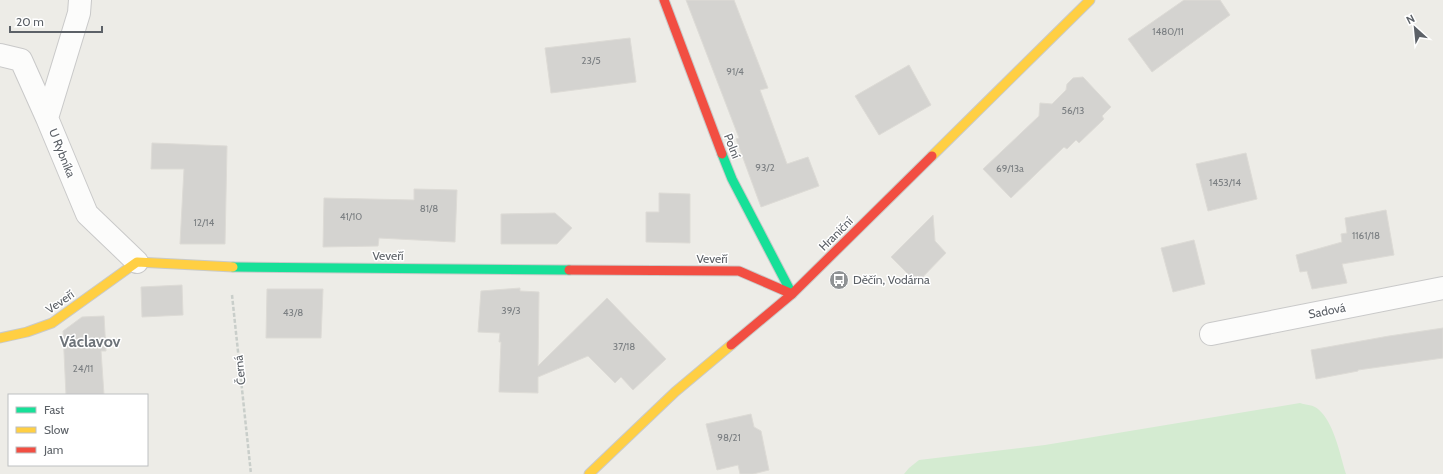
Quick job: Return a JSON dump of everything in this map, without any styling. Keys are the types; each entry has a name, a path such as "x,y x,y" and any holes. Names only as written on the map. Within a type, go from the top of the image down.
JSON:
{"street":[{"name":"U Rybníka","path":"80,0 79,13 47,118 87,214 137,262"},
{"name":"Polní","path":"664,0 732,179 792,294"},
{"name":"Hraniční","path":"589,474 675,392 792,294 1089,1"},
{"path":"0,55 20,60 47,118"},
{"name":"Veveří","path":"0,338 27,332 52,323 137,262 229,267 739,271 792,294"},
{"name":"Sadová","path":"1211,334 1443,288"}],"path":[{"name":"Černá","path":"229,267 251,474"}],"green space":[{"path":"1300,403 1316,408 1324,415 1336,439 1346,474 904,474 919,460 1045,445"}],"building":[{"path":"686,0 734,0 768,88 760,90 787,164 808,157 819,186 761,207 736,139 739,138"},
{"path":"1184,0 1220,0 1230,15 1152,72 1128,39"},
{"path":"630,38 636,82 551,93 545,48"},
{"path":"909,65 931,105 879,135 855,96"},
{"path":"1083,77 1111,107 1102,116 1104,119 1079,143 1076,140 1067,149 1064,147 1011,198 983,169 1039,116 1040,103 1052,104 1066,90 1067,84 1073,78"},
{"path":"152,143 227,146 225,244 180,244 184,169 151,169"},
{"path":"1246,153 1257,199 1208,211 1196,164"},
{"path":"414,189 457,190 455,242 379,238 378,246 323,247 324,198 414,200"},
{"path":"659,193 690,194 690,243 646,242 646,212 659,212"},
{"path":"1386,210 1394,255 1342,264 1347,283 1312,289 1307,271 1300,272 1296,255 1342,242 1341,234 1347,233 1345,218"},
{"path":"555,213 572,228 557,244 501,244 501,214"},
{"path":"933,215 935,241 946,253 917,283 891,257"},
{"path":"1194,240 1205,284 1173,292 1161,248"},
{"path":"182,285 183,315 142,317 141,287"},
{"path":"520,288 520,291 539,292 538,366 607,298 666,359 633,390 621,377 615,383 588,356 538,377 538,393 499,392 500,333 478,332 481,291"},
{"path":"267,289 323,289 321,338 266,338"},
{"path":"104,316 106,351 101,351 104,394 66,394 63,331 82,317"},
{"path":"1443,328 1443,358 1358,370 1316,379 1311,350"},
{"path":"751,414 754,427 761,431 769,470 753,474 740,474 738,465 717,470 706,424"}],"traffic: fast":[{"path":"722,154 732,179 792,294"},
{"path":"233,267 569,270"}],"traffic: slow":[{"path":"932,156 1090,0"},
{"path":"0,338 27,332 52,323 137,262 233,267"},
{"path":"589,474 675,392 731,345"}],"traffic: jam":[{"path":"664,0 722,154"},
{"path":"731,345 792,294 932,156"},
{"path":"569,270 739,271 792,294"}],"place":[{"name":"Děčín, Vodárna","path":"839,280"}],"district":[{"name":"Václavov","path":"90,341"}]}
